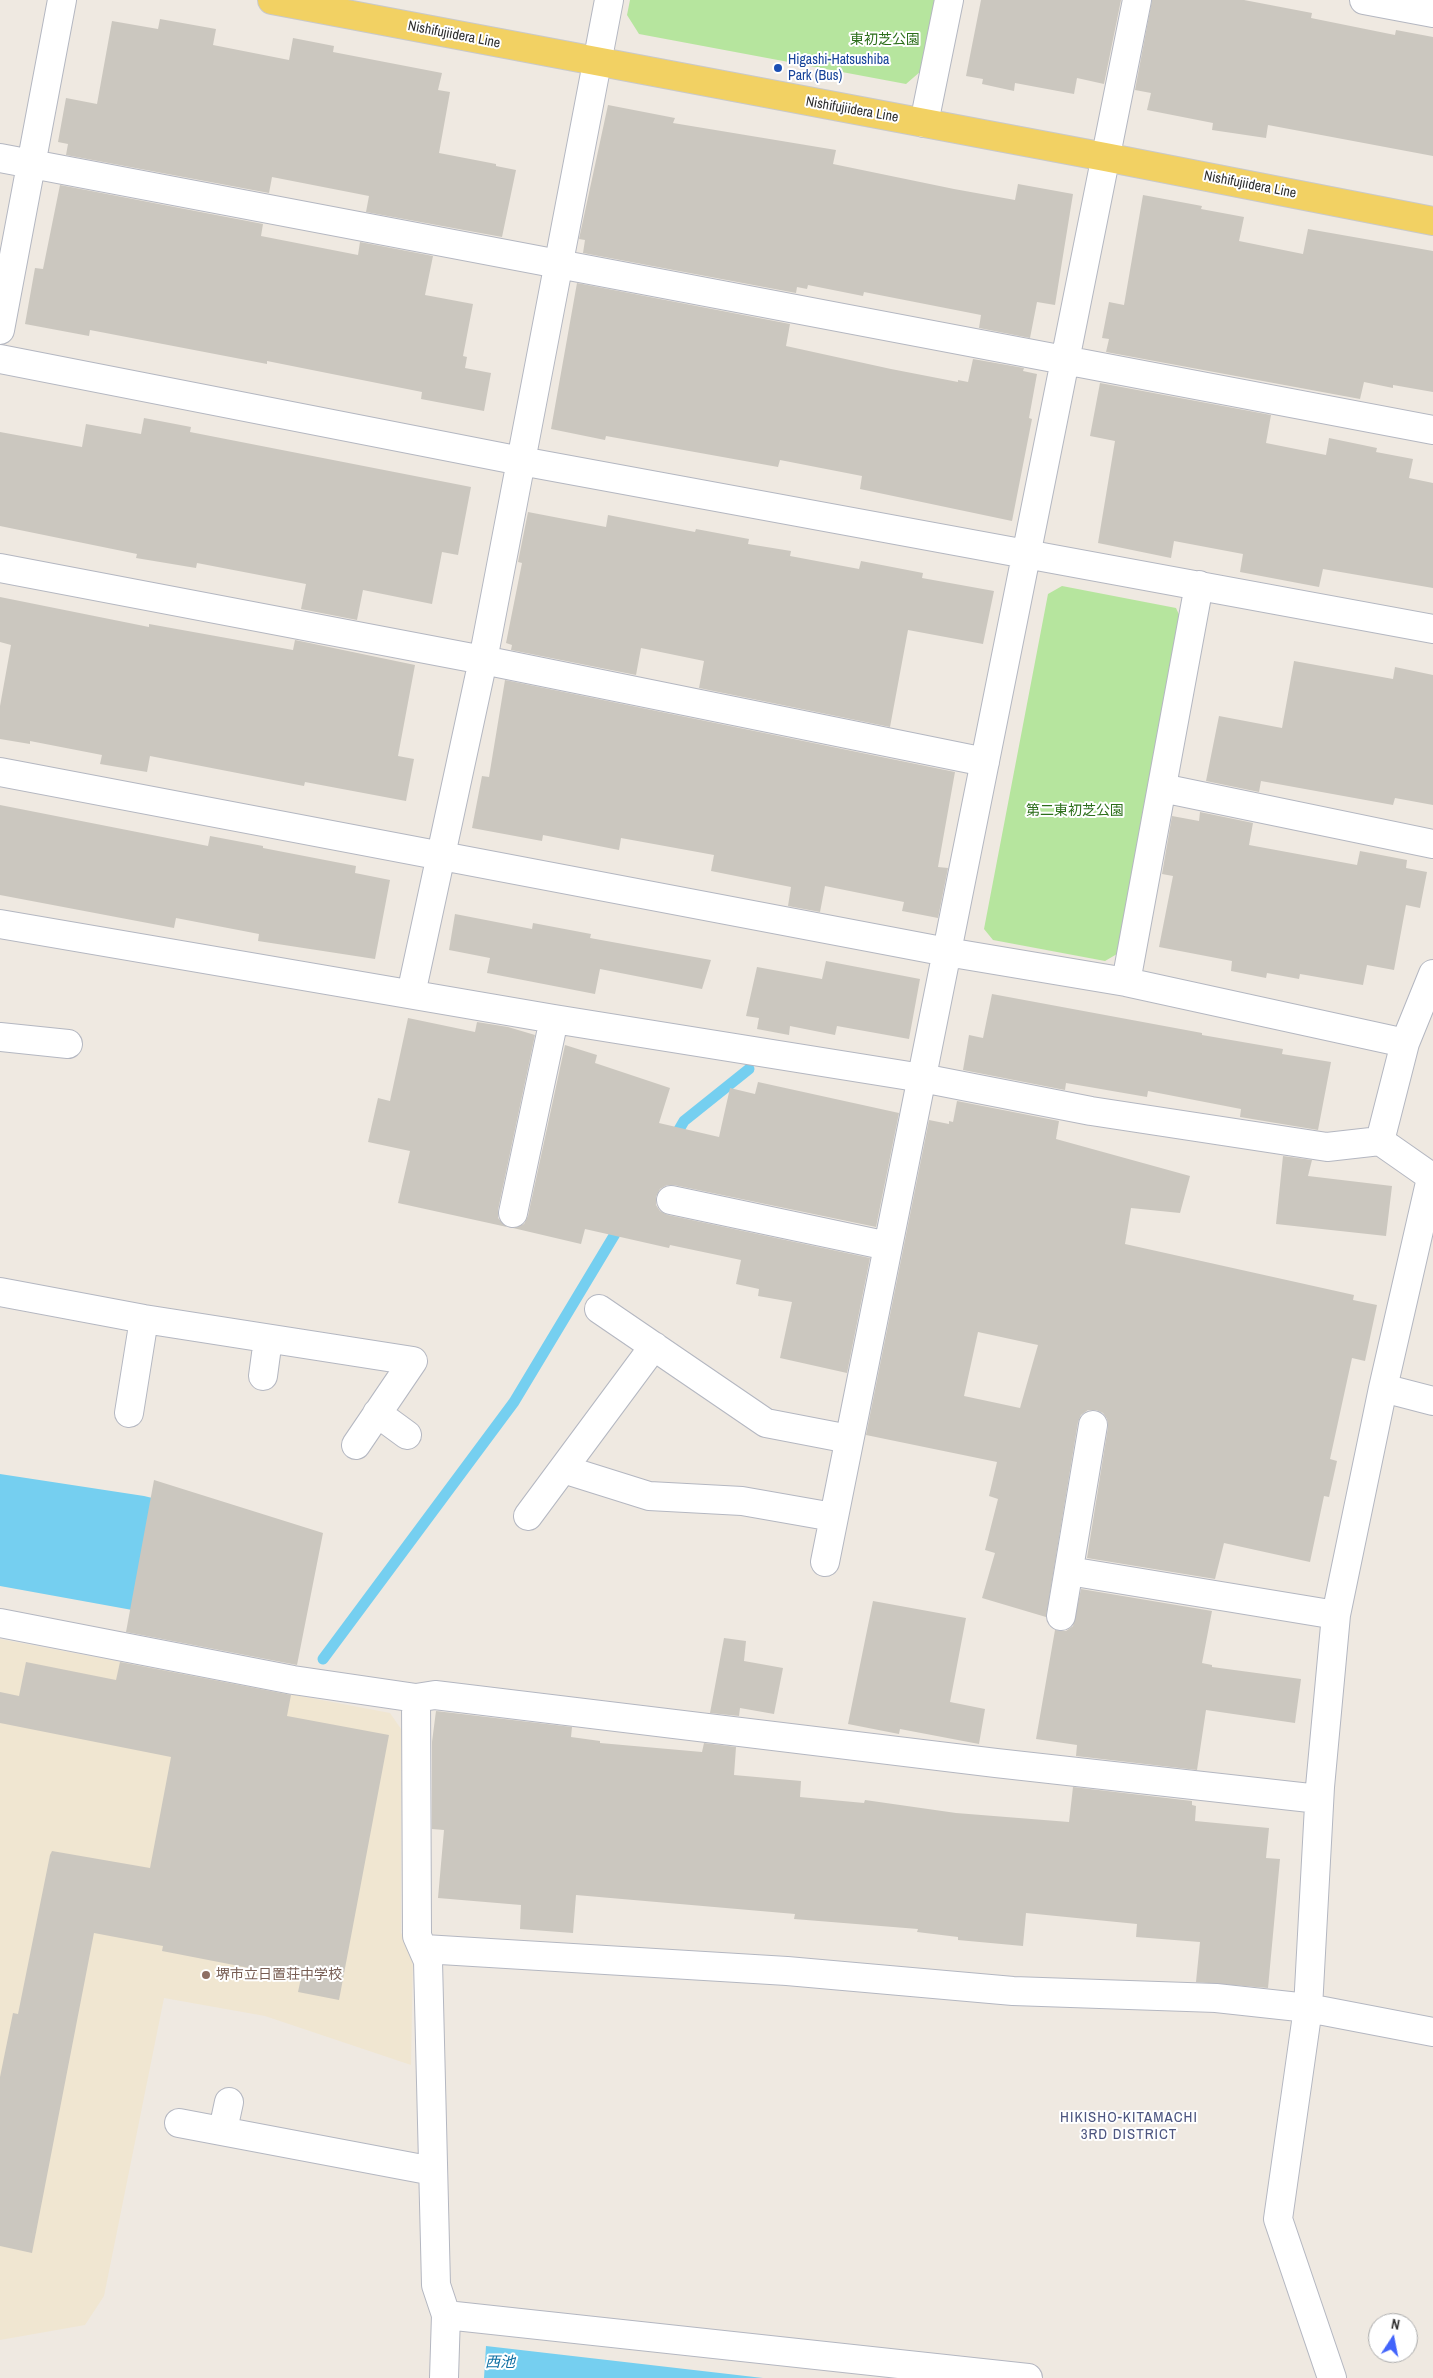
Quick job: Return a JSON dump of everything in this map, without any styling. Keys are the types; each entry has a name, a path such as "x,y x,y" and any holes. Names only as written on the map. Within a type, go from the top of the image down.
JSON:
{"main road":[{"name":"Nishifujiidera Line","path":"272,0 1106,157 1433,221"}],"street":[{"path":"0,330 62,0"},
{"path":"411,994 483,660 609,0"},
{"path":"924,123 949,0"},
{"path":"825,1562 1137,0"},
{"path":"1364,0 1433,13"},
{"path":"0,158 1433,430"},
{"path":"0,359 521,460 1433,629"},
{"path":"0,568 483,660 985,762"},
{"path":"1126,982 1199,585"},
{"path":"0,772 946,952 1126,982 1405,1043"},
{"path":"1162,788 1433,844"},
{"path":"0,924 554,1019 922,1078 1091,1111 1327,1147 1380,1141 1432,1178 1383,1388 1336,1615 1319,1799 1308,2008 1278,2219 1332,2378"},
{"path":"1380,1141 1405,1043 1433,974"},
{"path":"513,1212 554,1019"},
{"path":"0,1037 68,1044"},
{"path":"671,1200 888,1246"},
{"path":"0,1292 144,1319 413,1361 356,1445"},
{"path":"599,1309 766,1423 849,1439"},
{"path":"129,1413 144,1319"},
{"path":"262,1376 268,1338"},
{"path":"528,1516 654,1346"},
{"path":"1383,1388 1433,1401"},
{"path":"377,1413 407,1435"},
{"path":"1061,1616 1093,1425"},
{"path":"563,1469 649,1496 742,1501 833,1517"},
{"path":"1069,1571 1336,1615"},
{"path":"0,1623 293,1680 416,1698 435,1695 986,1762 1319,1799"},
{"path":"416,1698 417,1936 428,1961 436,2285 446,2315 444,2378"},
{"path":"424,1949 777,1971 1013,1991 1216,1998 1308,2008 1433,2032"},
{"path":"223,2130 229,2102"},
{"path":"179,2123 433,2171"},
{"path":"446,2315 1021,2378"}],"shaded area":[{"name":"堺市立日置荘中学校","path":"0,1639 390,1713 401,1729 401,1933 413,1952 411,2065 265,2016 164,1998 104,2296 85,2325 0,2340"}],"green space":[{"name":"東初芝公園","path":"630,0 935,0 921,71 906,84 639,34 627,15"},
{"name":"第二東初芝公園","path":"1062,586 1176,608 1182,621 1117,954 1105,961 993,940 984,929 1048,594"}],"water":[{"path":"0,1474 144,1496 169,1502 248,1631 0,1586"},
{"name":"西池","path":"486,2346 763,2378 484,2378"}],"building":[{"path":"981,0 1121,0 1104,84 1077,78 1074,94 1015,83 1014,91 982,84 983,79 966,76"},
{"path":"1152,0 1244,0 1312,13 1311,18 1395,35 1396,30 1433,37 1433,156 1268,125 1266,138 1212,130 1213,123 1147,110 1151,93 1135,90"},
{"path":"160,19 216,29 213,45 289,60 293,38 334,46 333,52 442,73 438,90 450,92 439,153 496,164 496,166 516,170 502,237 366,212 369,196 272,177 269,193 66,155 68,144 58,142 66,98 97,104 112,21 158,29"},
{"path":"608,105 675,118 673,123 836,150 833,164 954,189 1015,200 1018,184 1073,194 1055,305 1037,302 1030,338 979,328 981,315 864,292 863,296 808,285 807,289 797,287 796,293 583,253 585,240 579,239"},
{"path":"60,185 263,224 261,236 358,255 360,242 433,256 425,295 473,304 463,356 467,357 465,368 491,373 484,411 421,399 422,392 267,361 267,364 90,330 89,336 25,324 35,268 43,269"},
{"path":"1143,195 1202,206 1201,209 1244,217 1239,241 1303,254 1308,229 1433,251 1433,392 1393,385 1393,388 1364,382 1360,399 1106,352 1109,339 1102,338 1109,302 1124,305"},
{"path":"577,283 790,324 786,346 891,369 958,382 958,380 968,382 973,359 1024,368 1023,371 1037,374 1029,418 1032,419 1012,521 860,489 862,476 780,460 778,467 606,436 605,440 551,429"},
{"path":"1100,383 1271,415 1266,443 1326,455 1329,438 1377,448 1376,452 1413,459 1409,478 1433,483 1433,588 1323,569 1319,587 1240,572 1243,554 1174,541 1171,558 1098,543 1115,441 1090,436"},
{"path":"144,418 191,427 190,432 471,487 458,555 442,552 432,604 363,590 357,620 301,609 306,584 197,563 196,568 136,558 137,554 0,526 0,432 82,447 86,424 141,434"},
{"path":"528,512 606,527 608,515 695,532 696,529 749,539 748,544 791,551 790,556 859,569 861,561 923,573 922,578 994,591 983,644 908,630 890,727 699,688 704,661 641,648 636,675 511,650 512,645 506,643 522,563 518,562"},
{"path":"0,597 149,627 149,624 293,650 295,640 415,665 398,756 414,759 406,801 305,782 304,786 150,756 147,772 100,764 102,755 30,741 30,744 0,739 0,706 11,645 0,642"},
{"path":"1294,661 1393,679 1395,667 1433,675 1433,805 1395,798 1393,805 1261,781 1259,792 1206,781 1219,716 1282,728"},
{"path":"505,680 955,772 938,867 948,868 938,918 902,911 904,902 825,886 820,912 788,906 791,887 711,871 714,855 621,838 619,850 543,835 542,841 472,828 482,776 489,777"},
{"path":"0,805 208,846 210,836 356,866 355,873 390,880 375,959 258,941 259,934 176,918 174,928 0,895"},
{"path":"1200,812 1253,823 1249,845 1357,865 1360,851 1407,860 1406,868 1427,872 1420,908 1406,905 1394,970 1367,965 1363,985 1300,974 1299,979 1267,973 1266,978 1231,971 1232,961 1159,947 1173,876 1162,874 1172,816 1199,821"},
{"path":"455,914 532,929 533,923 591,934 590,938 711,960 702,989 600,969 595,994 487,973 490,958 449,950"},
{"path":"826,961 920,979 909,1039 837,1026 835,1035 790,1026 789,1035 757,1029 759,1018 746,1016 757,967 822,979"},
{"path":"992,994 1283,1049 1282,1054 1331,1062 1318,1130 1240,1117 1241,1109 1148,1091 1147,1097 1066,1083 1065,1090 963,1070 969,1035 983,1038"},
{"path":"408,1018 475,1032 477,1022 508,1027 535,1035 498,1210 498,1218 507,1227 398,1203 410,1151 368,1142 378,1098 390,1101"},
{"path":"565,1045 597,1055 595,1063 670,1088 659,1123 719,1137 730,1088 755,1094 758,1082 899,1113 876,1227 674,1185 667,1185 660,1189 656,1197 656,1205 660,1211 668,1215 870,1258 847,1373 780,1358 792,1302 758,1296 759,1289 736,1284 741,1260 670,1245 669,1248 585,1229 581,1244 513,1228 524,1224 528,1216"},
{"path":"957,1101 1059,1121 1056,1139 1190,1176 1180,1213 1131,1208 1125,1244 1354,1295 1353,1300 1377,1305 1365,1361 1352,1358 1330,1459 1337,1461 1329,1497 1324,1496 1310,1562 1224,1543 1215,1579 1087,1558 1108,1427 1107,1419 1103,1413 1096,1410 1088,1410 1081,1415 1078,1422 1046,1617 982,1598 995,1553 985,1550 998,1499 989,1496 997,1462 866,1435 929,1120 949,1124 949,1121 953,1122","holes":["978,1332 1038,1345 1020,1408 964,1396"]},
{"path":"1283,1156 1312,1160 1308,1176 1392,1186 1386,1236 1276,1224"},
{"path":"154,1480 323,1533 297,1665 126,1632"},
{"path":"1081,1589 1212,1611 1202,1663 1212,1665 1212,1667 1301,1679 1295,1723 1206,1710 1197,1770 1076,1756 1077,1745 1036,1739 1055,1630 1066,1631 1073,1626"},
{"path":"873,1601 966,1618 950,1702 985,1709 979,1744 900,1729 899,1734 848,1724"},
{"path":"724,1638 746,1641 744,1661 783,1668 774,1714 740,1708 739,1716 710,1713"},
{"path":"26,1662 116,1680 120,1662 291,1695 287,1716 389,1735 339,2000 298,1992 301,1978 162,1951 163,1946 94,1933 32,2253 0,2246 0,2077 13,2013 18,2014 50,1855 52,1851 150,1868 171,1757 0,1723 0,1692 19,1696"},
{"path":"436,1711 572,1727 571,1737 600,1741 600,1743 702,1752 704,1743 736,1747 734,1775 801,1781 800,1797 864,1803 865,1800 956,1813 1069,1822 1073,1787 1192,1801 1192,1805 1196,1806 1195,1821 1269,1828 1266,1858 1280,1859 1268,1988 1196,1982 1200,1942 1136,1937 1137,1924 1026,1913 1023,1946 958,1940 958,1937 917,1932 918,1929 794,1919 795,1914 576,1895 573,1933 520,1929 521,1905 438,1898 444,1830 432,1829 432,1742"}],"waterway":[{"path":"673,1140 684,1121 749,1069"},
{"path":"323,1659 514,1402 621,1224"}],"place":[{"name":"Higashi-Hatsushiba Park (Bus)","path":"778,68"},
{"name":"堺市立日置荘中学校","path":"206,1975"}],"district":[{"name":"HIKISHO-KITAMACHI 3RD DISTRICT","path":"1129,2126"}]}
